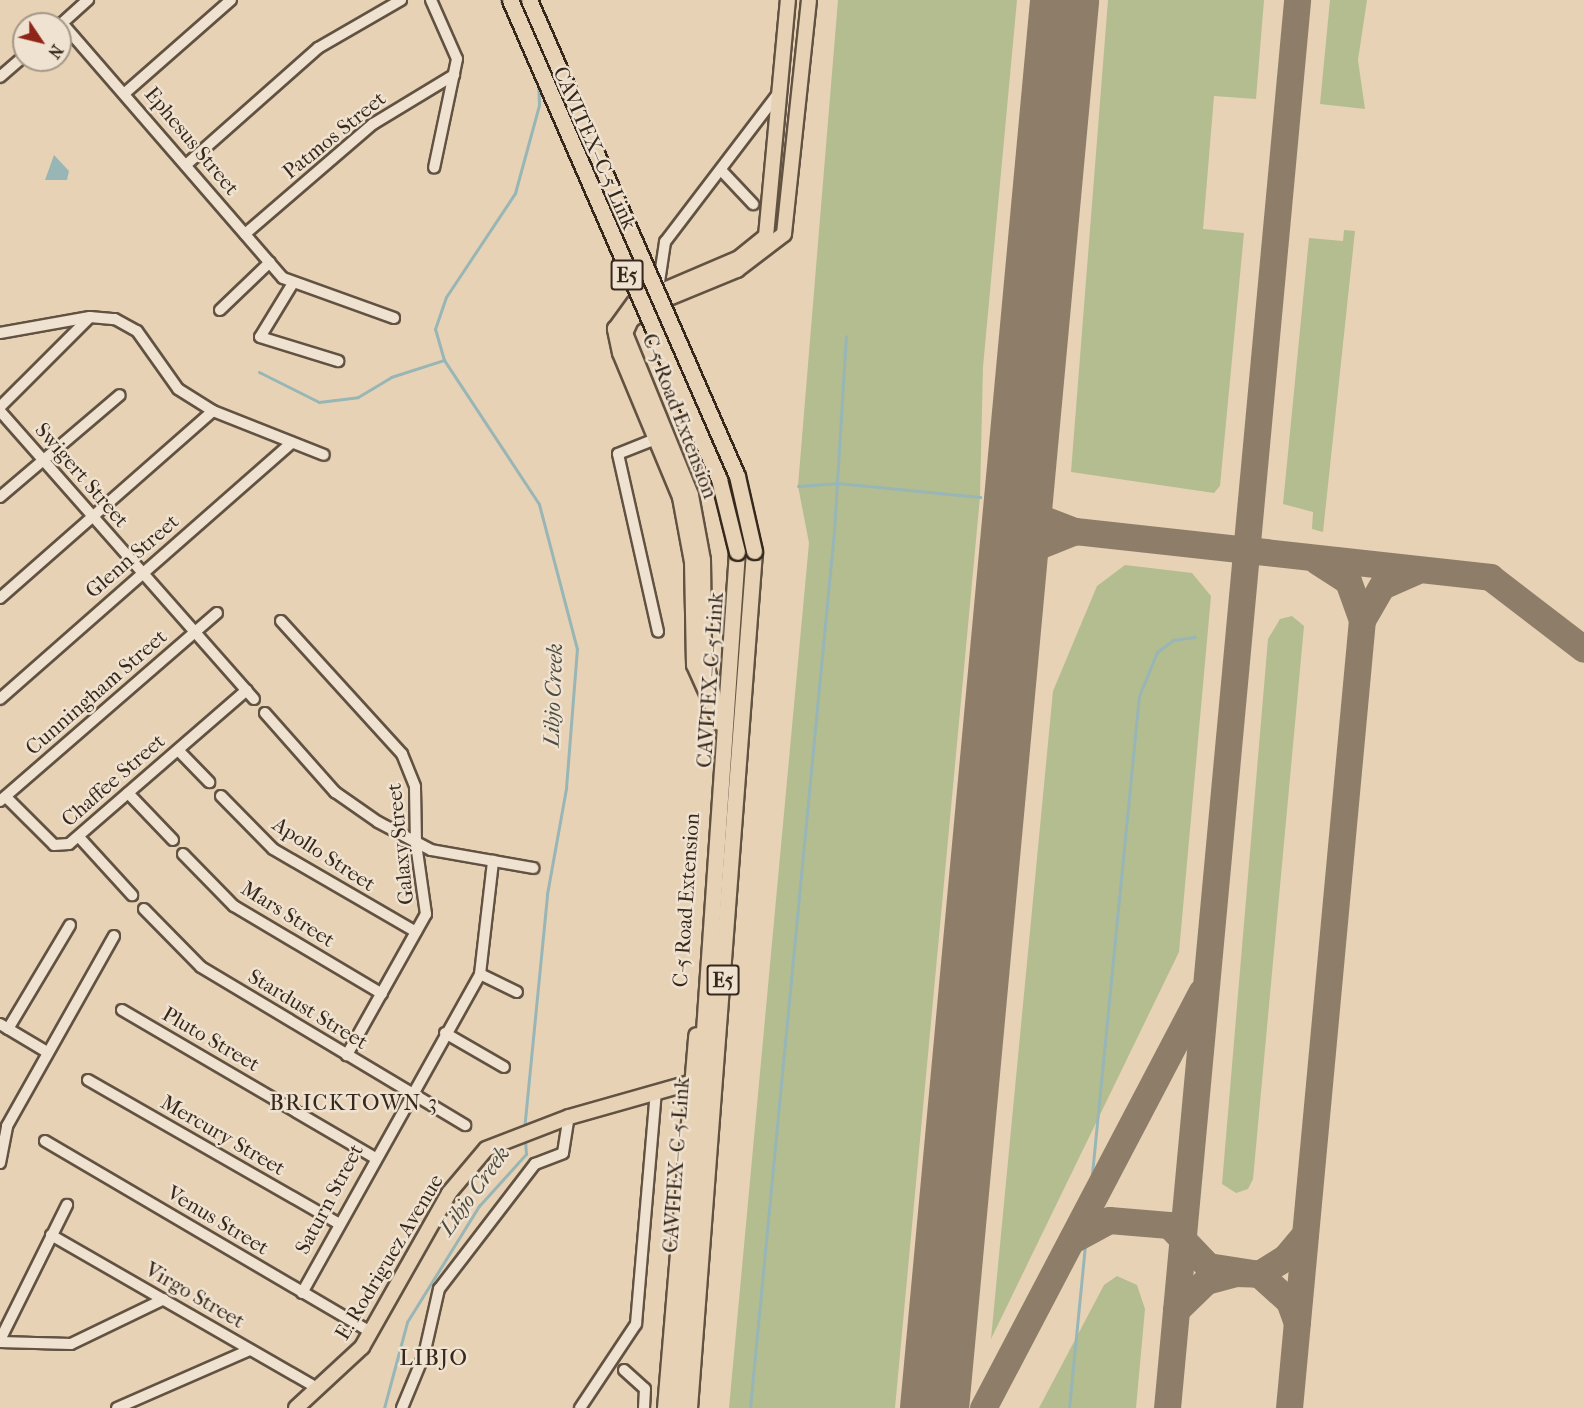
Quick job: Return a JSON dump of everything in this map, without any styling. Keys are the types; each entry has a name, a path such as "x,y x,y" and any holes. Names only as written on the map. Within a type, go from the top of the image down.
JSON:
{"highway":[{"name":"CAVITEX–C-5 Link","path":"510,0 719,479 737,552 678,1408"},
{"name":"CAVITEX–C-5 Link","path":"529,0 737,476 754,551 689,1408"}],"main road":[{"name":"C-5 Road Extension","path":"720,722 694,665 689,538 658,438 615,333 626,309 658,290 739,258 766,236 788,0"},
{"name":"C-5 Road Extension","path":"665,1408 693,1082 720,722 704,654 703,560 692,495 625,333 631,320 654,304 737,270 784,234 809,0"},
{"name":"E. Rodriguez Avenue","path":"296,1408 356,1356 449,1193 486,1149 501,1140 568,1117 693,1082"}],"street":[{"path":"72,14 88,0"},
{"path":"125,93 231,0"},
{"path":"187,164 318,48 401,0"},
{"path":"431,0 453,40 454,75 434,168"},
{"name":"Ephesus Street","path":"72,36 187,164 244,234 293,283"},
{"path":"0,77 12,66"},
{"name":"Patmos Street","path":"244,234 374,124 454,75"},
{"path":"658,290 665,242 781,90"},
{"path":"721,170 753,204"},
{"path":"220,310 270,262"},
{"path":"338,361 260,337 293,283 394,318"},
{"path":"0,409 90,317"},
{"path":"0,333 90,317 115,319 137,331 169,381 213,411 324,455"},
{"path":"0,496 120,395"},
{"name":"Swigert Street","path":"0,409 92,517 251,694"},
{"path":"0,598 213,411"},
{"path":"658,438 618,454 658,632"},
{"name":"Glenn Street","path":"0,699 291,443"},
{"name":"Cunningham Street","path":"3,799 217,613"},
{"name":"Galaxy Street","path":"281,621 410,766 416,844 428,902 416,932 347,1055"},
{"name":"Chaffee Street","path":"3,799 54,845 79,837 178,750 251,694"},
{"path":"265,713 335,792 416,844 533,868"},
{"path":"178,750 209,782"},
{"path":"128,794 173,840"},
{"name":"Apollo Street","path":"221,796 273,849 416,932"},
{"path":"79,837 132,895"},
{"name":"Mars Street","path":"183,854 234,906 382,994"},
{"name":"Saturn Street","path":"302,1293 410,1092 480,974 493,861"},
{"name":"Stardust Street","path":"144,909 201,967 465,1125"},
{"path":"47,1052 4,1026 70,925"},
{"path":"0,1163 4,1124 114,936"},
{"path":"480,974 517,993"},
{"name":"Pluto Street","path":"122,1010 374,1157"},
{"path":"445,1033 504,1067"},
{"name":"Mercury Street","path":"88,1080 338,1223"},
{"path":"580,1408 636,1324 656,1092"},
{"path":"402,1408 424,1355 439,1289 535,1164 563,1153 568,1117"},
{"name":"Venus Street","path":"45,1141 371,1332"},
{"path":"67,1205 0,1341 71,1344 164,1299"},
{"name":"Virgo Street","path":"51,1235 319,1389"},
{"path":"117,1408 250,1350"},
{"path":"624,1371 645,1389 644,1408"}],"green space":[{"path":"838,0 1017,0 983,367 980,497 895,1408 729,1408 809,543 798,486"},
{"path":"1108,0 1264,0 1256,99 1214,96 1203,229 1244,233 1220,486 1214,493 1071,472"},
{"path":"1330,0 1367,0 1358,60 1365,109 1320,104"},
{"path":"1344,230 1355,231 1323,532 1312,529 1313,512 1283,504 1309,238 1343,241"},
{"path":"1125,565 1192,573 1211,596 1179,952 991,1339 1053,691 1097,586"},
{"path":"1292,616 1304,626 1253,1179 1248,1189 1236,1193 1222,1184 1268,639 1280,619"},
{"path":"1117,1276 1137,1285 1145,1309 1136,1408 1039,1408 1104,1285"}],"water":[{"path":"54,155 69,171 67,180 45,180"}],"waterway":[{"name":"Libjo Creek","path":"522,3 529,25"},
{"name":"Libjo Creek","path":"524,1130 547,894 566,788 577,649 539,504 444,360 435,329 446,297 515,193 539,105 538,82"},
{"path":"750,1408 834,531 846,336"},
{"path":"259,372 319,402 358,397 391,377 444,360"},
{"path":"798,486 837,483 980,497"},
{"path":"1069,1408 1139,696 1157,652 1173,640 1195,637"},
{"name":"Libjo Creek","path":"384,1408 407,1322 479,1206 526,1154 525,1139"}],"taxiway":[{"path":"1167,1408 1297,0"},
{"path":"1020,474 1022,494 1038,517 1075,531"},
{"path":"1008,602 1019,568 1033,548 1075,531 1490,577 1584,649"},
{"path":"1289,1408 1362,620 1348,581 1317,561"},
{"path":"1362,620 1382,586 1415,571"},
{"path":"983,1408 1201,992"},
{"path":"1072,1240 1109,1220 1169,1225 1208,1266 1259,1274 1285,1258 1305,1234"},
{"path":"1176,1310 1206,1281 1236,1273 1259,1274 1289,1301 1297,1323"}],"runway":[{"path":"934,1408 1064,0"}],"district":[{"name":"BRICKTOWN 3","path":"354,1104"},
{"name":"LIBJO","path":"434,1359"}]}
